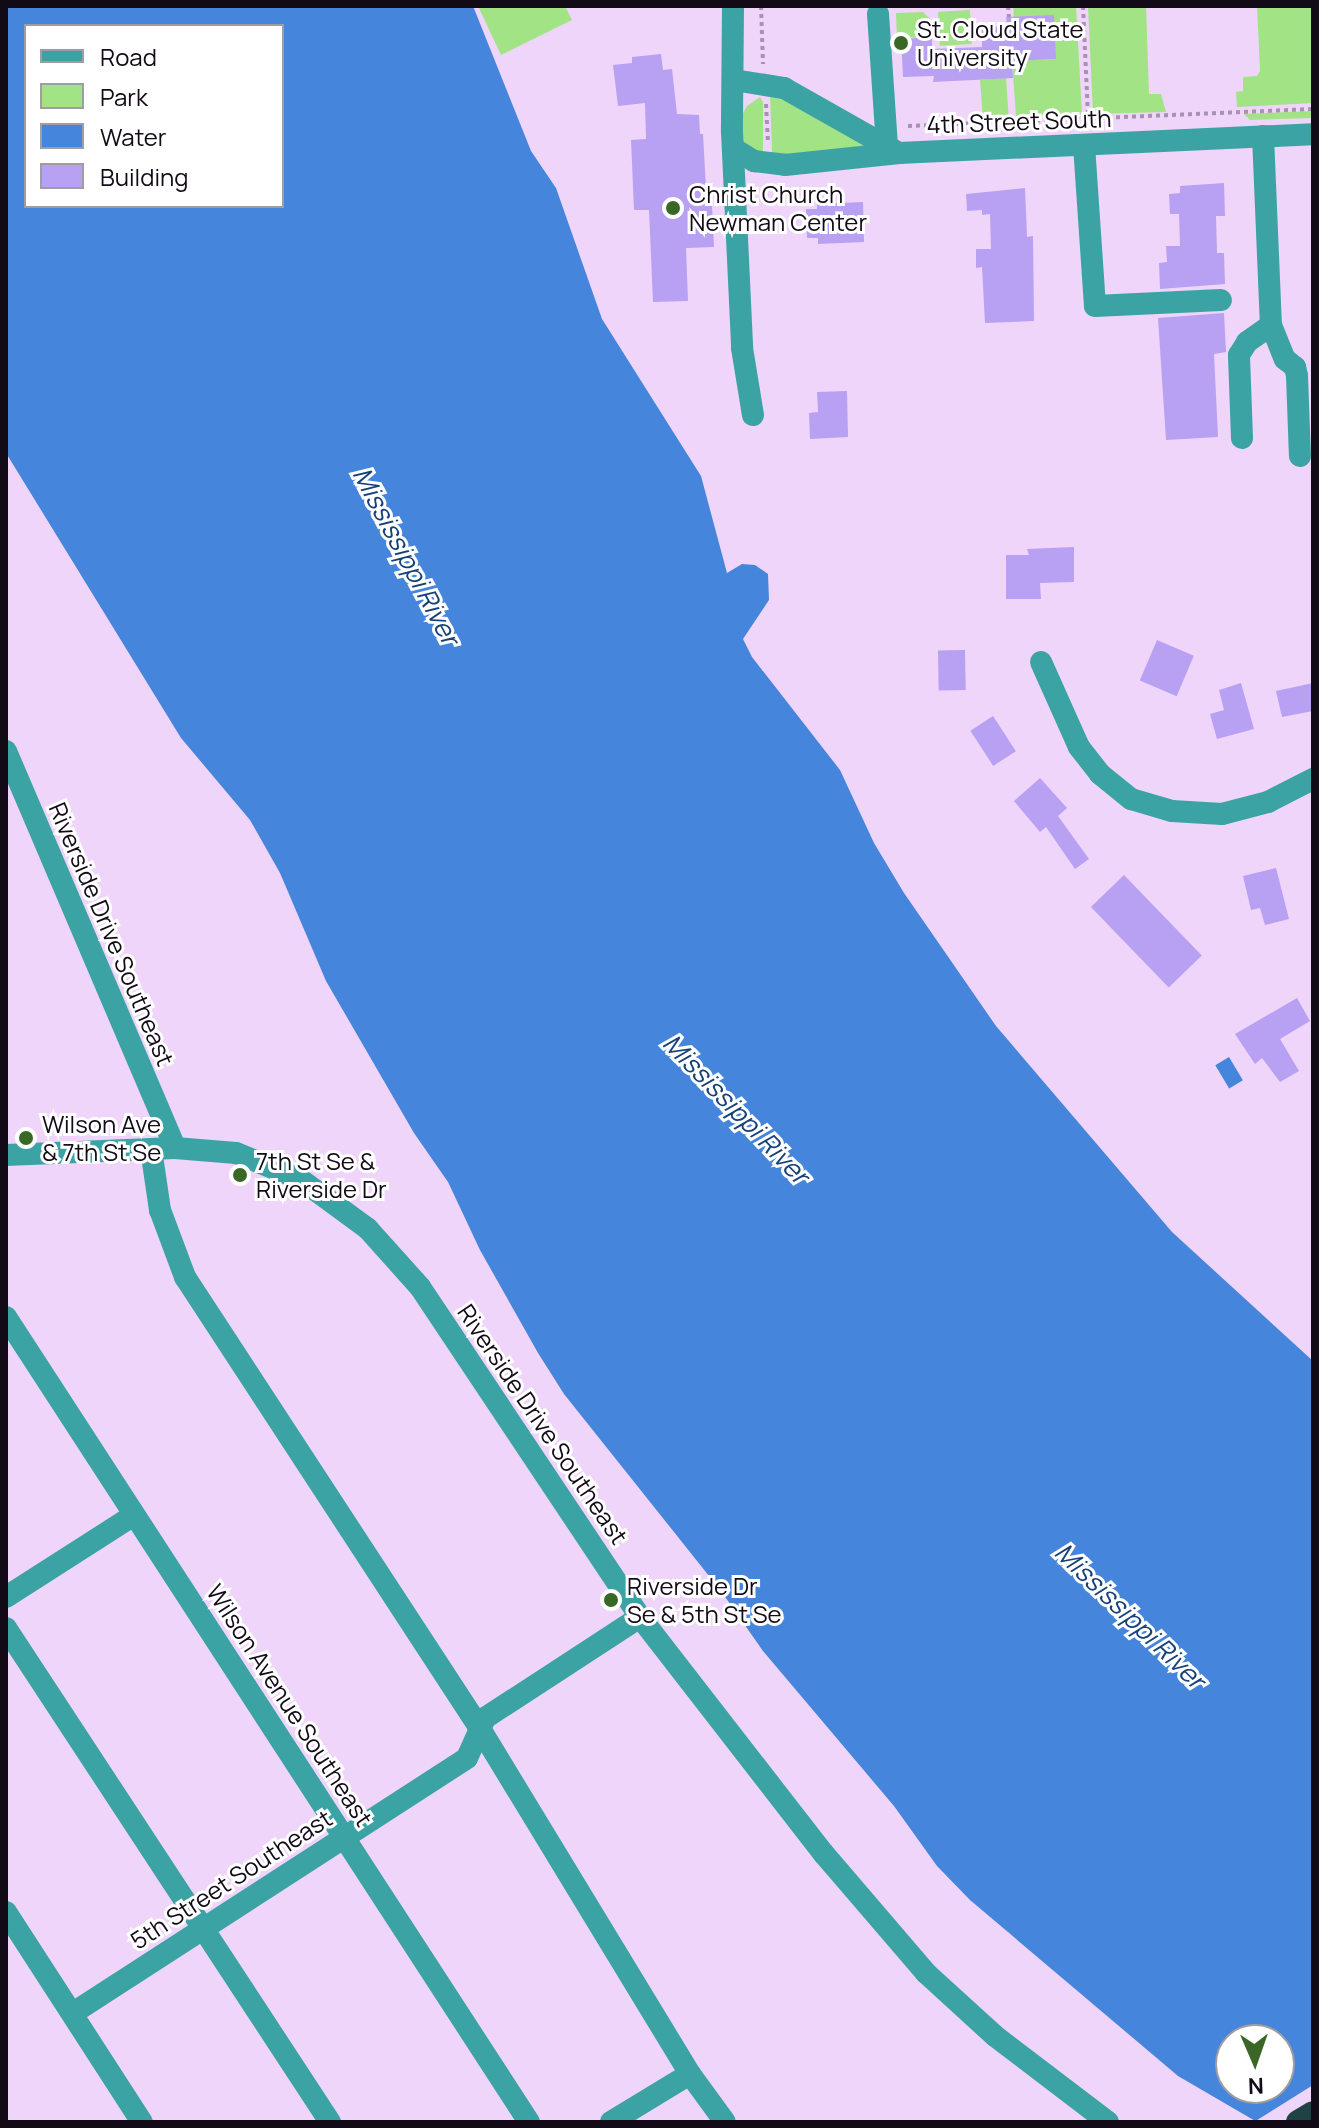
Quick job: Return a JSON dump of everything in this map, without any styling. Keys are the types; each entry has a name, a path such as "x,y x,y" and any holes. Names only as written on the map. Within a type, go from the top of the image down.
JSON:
{"highway":[{"path":"1298,2122 1313,2113"}],"street":[{"path":"733,6 733,148 742,348 753,415"},
{"path":"878,14 893,149"},
{"path":"734,80 784,88 893,149"},
{"name":"4th Street South","path":"733,148 754,161 774,165 867,159 893,149 1084,145 1313,134"},
{"path":"1263,136 1271,325 1285,359 1295,367 1297,376 1300,456"},
{"path":"1084,145 1095,306 1221,300"},
{"path":"1242,438 1239,355 1247,342 1271,325"},
{"path":"1041,662 1079,747 1100,774 1131,799 1172,811 1222,814 1268,802 1313,779"},
{"name":"Riverside Drive Southeast","path":"6,751 175,1148 236,1153 265,1164 300,1179 368,1229 420,1287 640,1617 824,1854 926,1973 995,2036 1108,2122"},
{"path":"6,1155 175,1148"},
{"path":"151,1149 160,1210 185,1277 479,1727 690,2074 725,2122"},
{"name":"Wilson Avenue Southeast","path":"6,1317 529,2122"},
{"path":"6,1597 134,1515"},
{"name":"5th Street Southeast","path":"73,2013 467,1758 476,1744 479,1727 485,1718 640,1617"},
{"path":"6,1628 330,2122"},
{"path":"6,1912 142,2122"},
{"path":"611,2122 690,2074"}],"path":[{"path":"761,6 763,67"},
{"path":"912,6 976,6"},
{"path":"1008,6 1009,17"},
{"path":"1083,6 1088,118"},
{"path":"766,103 769,154"},
{"path":"901,126 1313,109"}],"green space":[{"path":"478,6 565,6 572,20 501,55"},
{"path":"1013,6 1076,6 1082,114 1016,116 1012,61 1056,59 1014,17"},
{"path":"1088,6 1146,6 1149,94 1161,94 1166,112 1093,114"},
{"path":"1257,6 1313,6 1313,103 1237,107 1236,92 1243,91 1243,77 1257,76 1260,71"},
{"path":"970,10 972,44 940,46 938,12"},
{"path":"923,12 930,19 932,37 897,38 896,13"},
{"path":"1006,78 1009,118 983,120 980,80"},
{"path":"770,94 779,96 869,148 782,158 772,152"},
{"path":"760,97 763,102 763,157 742,141 740,119 747,106"},
{"path":"1313,111 1313,118 1250,120 1244,114"}],"water":[{"name":"Mississippi River","path":"6,6 473,6 531,151 556,188 602,319 701,476 727,573 742,564 755,565 768,574 769,600 743,639 752,657 840,770 874,843 904,893 996,1026 1172,1232 1313,1361 1313,2122 1257,2122 1226,2104 1295,2104 1295,2024 1215,2024 1215,2098 1178,2076 970,1900 937,1866 894,1806 763,1651 721,1591 564,1394 480,1250 448,1182 414,1133 326,981 280,873 250,820 181,738 6,453"},
{"path":"1229,1057 1243,1080 1229,1088 1215,1065"}],"pier":[{"path":"1313,2085 1313,2122 1254,2122 1283,2104 1295,2104 1295,2096"}],"building":[{"path":"1054,15 1056,59 1012,61 1013,78 933,82 934,76 903,77 901,39 932,37 932,49 982,47 982,28 1007,26 1006,17"},
{"name":"Christ Church Newman Center","path":"661,54 663,70 672,69 677,114 699,115 707,206 712,205 714,247 686,248 688,301 653,302 649,210 634,210 631,140 646,139 645,103 618,106 613,65 632,63 632,57"},
{"path":"1224,183 1225,216 1216,216 1217,253 1224,253 1225,284 1160,289 1159,263 1167,262 1166,246 1180,246 1179,214 1170,214 1169,194 1180,193 1180,186"},
{"path":"1025,188 1027,237 1033,236 1034,321 985,323 982,267 976,268 976,249 991,249 990,214 982,215 982,210 967,211 966,194"},
{"path":"863,202 864,242 818,244 818,238 807,238 806,209 817,209 817,204"},
{"path":"1224,313 1226,352 1214,354 1218,437 1166,440 1158,318"},
{"path":"847,391 848,437 810,439 809,413 818,412 817,392"},
{"path":"1074,547 1074,582 1040,583 1041,599 1006,599 1006,555 1029,555 1027,549"},
{"path":"1157,640 1194,656 1177,696 1140,681"},
{"path":"938,650 965,650 966,690 939,690"},
{"path":"1241,683 1254,729 1217,739 1210,714 1224,710 1219,690"},
{"path":"1313,683 1313,711 1282,717 1276,691"},
{"path":"993,716 1016,751 993,766 970,731"},
{"path":"1040,778 1067,808 1058,816 1089,859 1075,869 1046,827 1040,832 1014,801"},
{"path":"1276,868 1289,919 1265,925 1260,908 1251,910 1243,876"},
{"path":"1124,875 1202,956 1169,988 1091,907"},
{"path":"1297,998 1310,1021 1280,1039 1299,1071 1280,1082 1262,1058 1255,1064 1235,1034"}],"place":[{"name":"St. Cloud State University","path":"901,43"},
{"name":"Christ Church Newman Center","path":"673,208"},
{"name":"Wilson Ave & 7th St Se","path":"26,1138"},
{"name":"7th St Se & Riverside Dr","path":"240,1175"},
{"name":"Riverside Dr Se & 5th St Se","path":"611,1600"}]}
